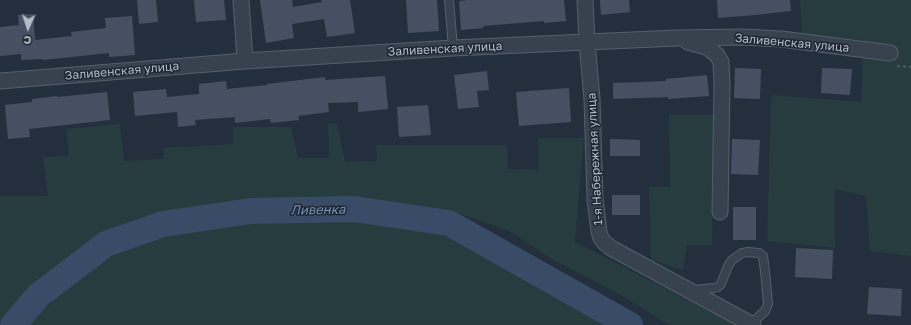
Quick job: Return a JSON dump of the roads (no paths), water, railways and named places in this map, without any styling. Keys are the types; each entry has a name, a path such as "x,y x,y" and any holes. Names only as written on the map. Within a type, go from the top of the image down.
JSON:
{"street":[{"path":"241,0 245,61"},
{"name":"1-я Набережная улица","path":"585,0 592,99 595,199 599,232 602,238 611,248 752,325"},
{"name":"Заливенская улица","path":"0,80 245,61 453,48 678,38 742,37 781,39 890,53"},
{"path":"678,38 706,47 717,55 721,62 720,212"}],"lane":[{"path":"449,0 453,48"},
{"path":"689,290 718,287 721,284 732,260 742,253 759,253 763,256 766,271 768,304 765,311 752,325"}],"waterway":[{"name":"Ливенка","path":"13,325 39,295 106,244 163,224 251,211 354,209 449,223 630,325"}]}
